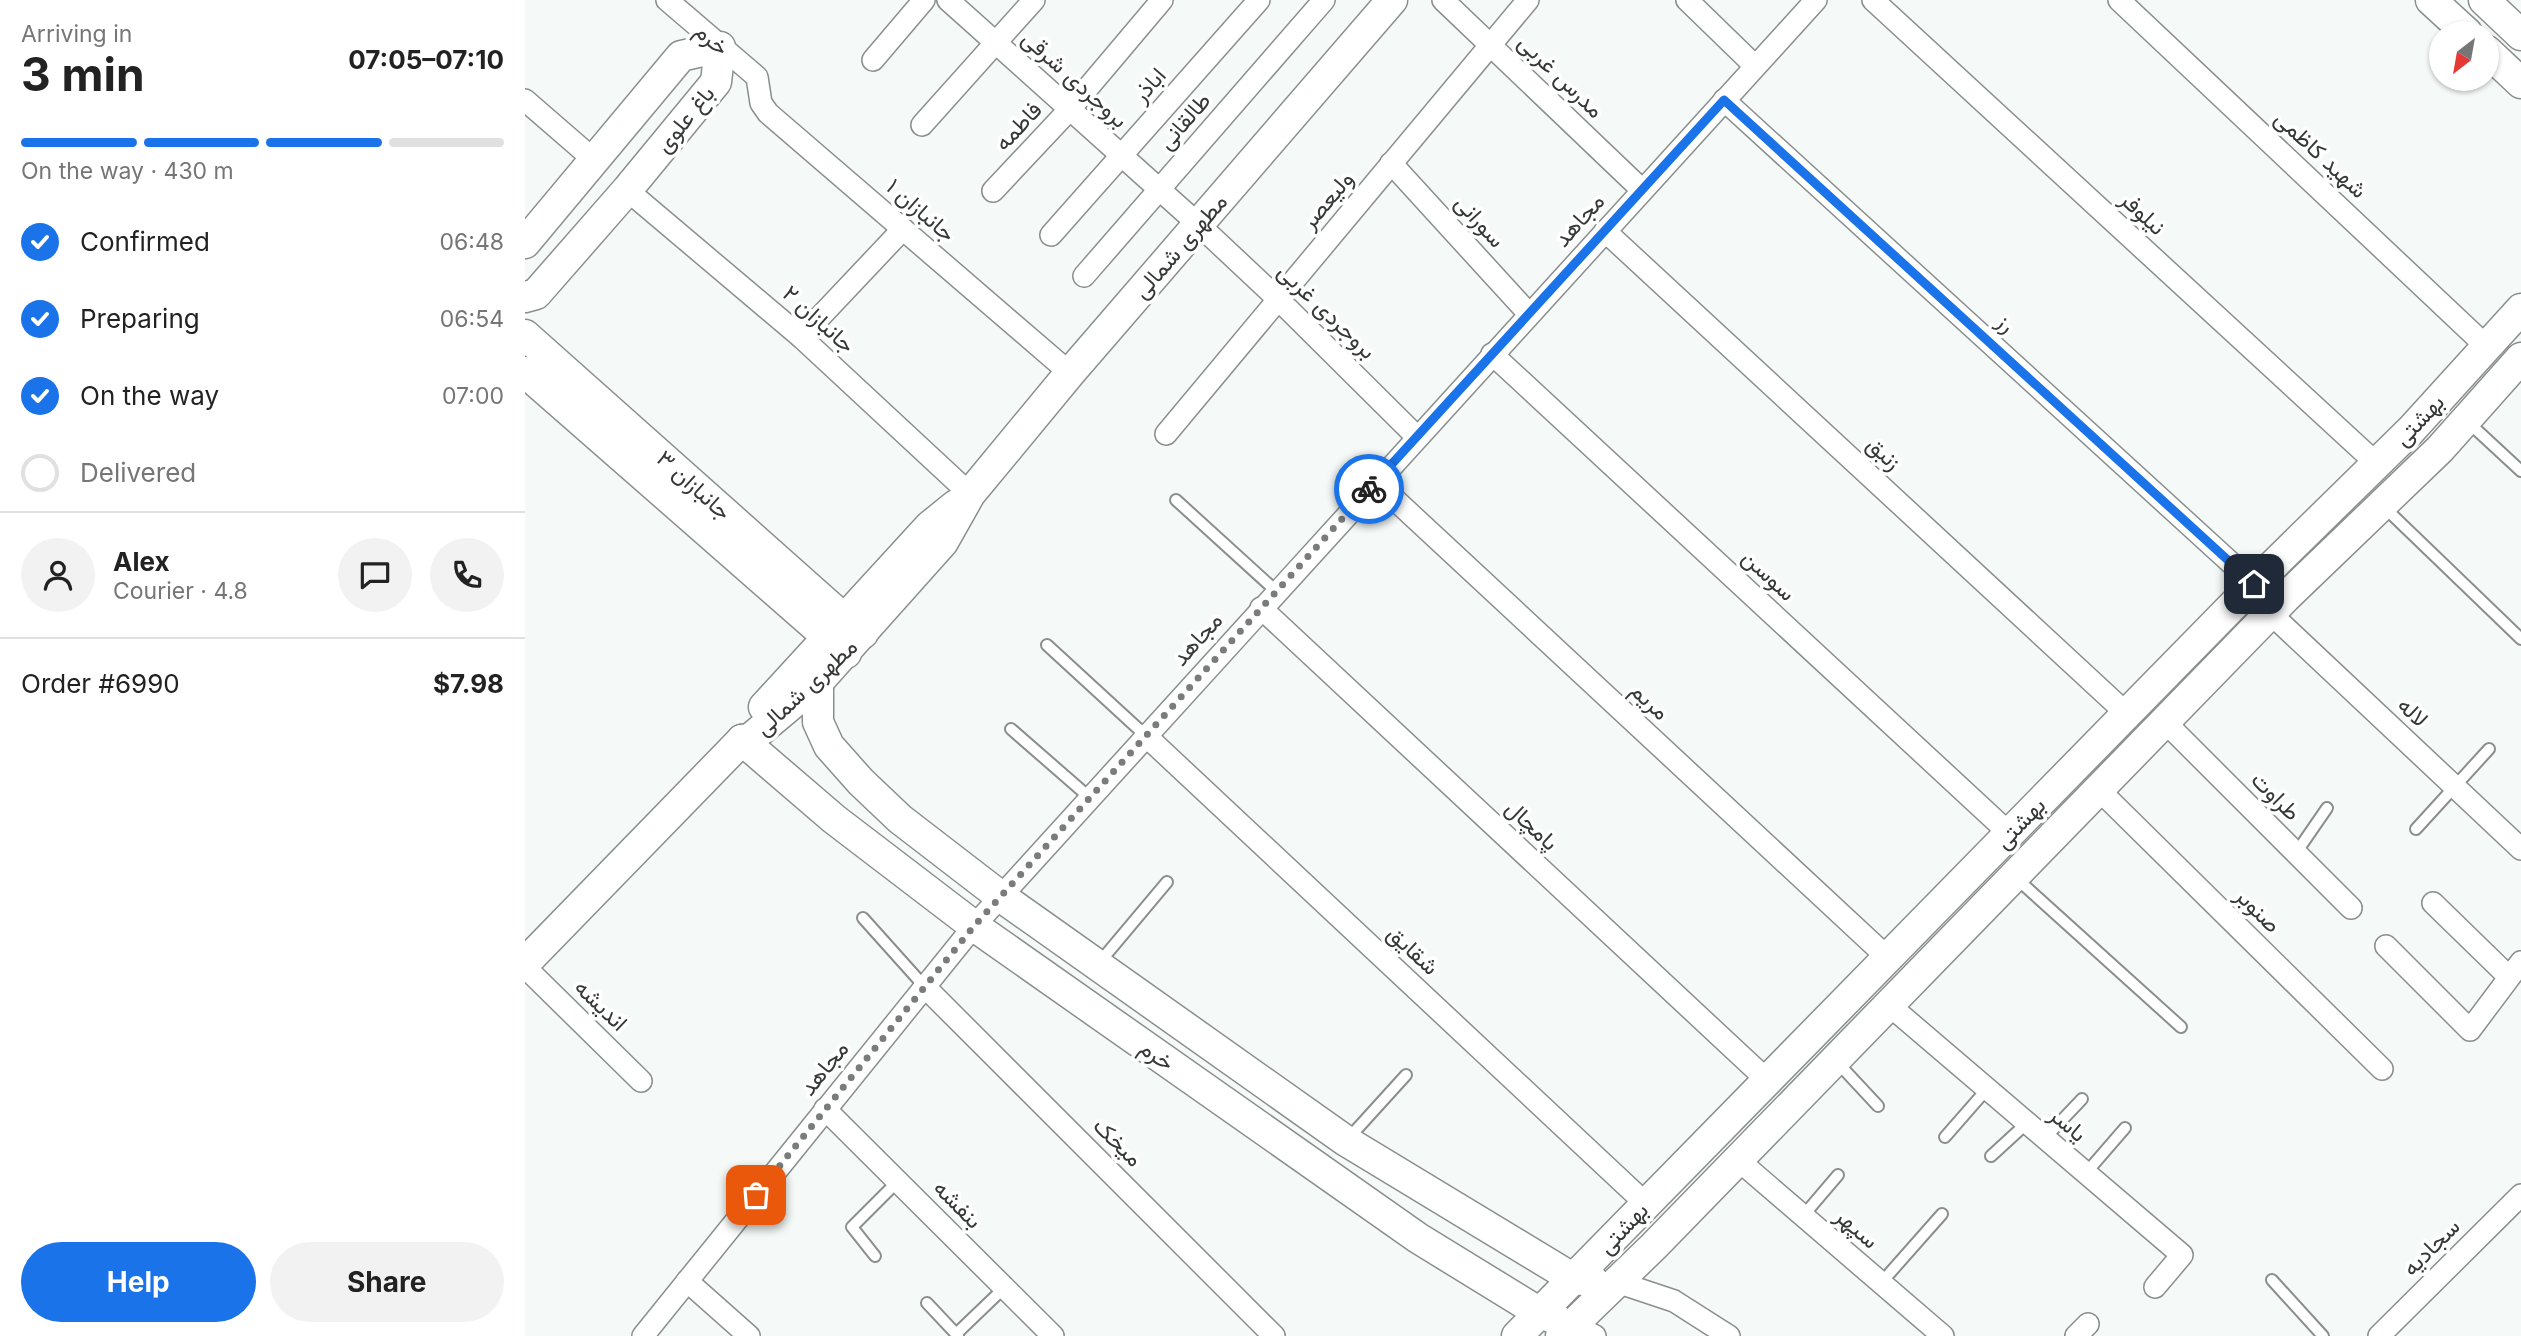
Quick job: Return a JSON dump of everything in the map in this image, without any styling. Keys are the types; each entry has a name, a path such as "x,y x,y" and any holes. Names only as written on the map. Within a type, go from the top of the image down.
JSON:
{"street":[{"name":"خرم","path":"667,0 757,76"},
{"path":"873,60 924,0"},
{"name":"بروجردی شرقی","path":"948,0 1198,224"},
{"path":"922,125 1034,0"},
{"name":"اباذر","path":"1051,235 1259,0"},
{"name":"طالقانی","path":"1084,276 1324,0"},
{"name":"مطهری شمالی","path":"845,635 743,731 742,740 750,739 818,682 845,635 930,526 970,494 1070,373 1392,0"},
{"name":"مدرس غربی","path":"1443,0 1642,190"},
{"name":"ولیعصر","path":"1166,434 1528,0"},
{"path":"1687,0 1755,66"},
{"name":"مجاهد","path":"643,1336 825,1108 1000,896 1815,0"},
{"name":"نیلوفر","path":"1873,0 2377,464"},
{"name":"شهید کاظمی","path":"2119,0 2487,347"},
{"path":"2431,0 2454,21"},
{"path":"2484,0 2521,35"},
{"name":"فاطمه","path":"993,191 1070,109 1153,3"},
{"name":"باغ علوی","path":"525,243 681,56 720,47 716,82 536,295 525,297"},
{"path":"2499,62 2521,83"},
{"name":"جانبازان ۱","path":"757,76 761,103 768,113 1070,373"},
{"path":"525,100 593,159"},
{"name":"رز","path":"1724,100 2254,584"},
{"name":"سورانی","path":"1391,163 1529,314"},
{"name":"جانبازان ۲","path":"627,190 801,337 970,494"},
{"name":"بروجردی غربی","path":"1198,224 1417,437"},
{"path":"801,337 903,229"},
{"name":"زنبق","path":"1605,231 2127,714"},
{"name":"بهشتی","path":"1517,1336 2254,584 2411,430 2521,309"},
{"name":"جانبازان ۳","path":"525,335 767,567"},
{"name":"سوسن","path":"1492,354 2010,834"},
{"name":"بهشتی","path":"1576,1332 1618,1282 2164,721 2270,613 2440,449 2521,358"},
{"name":"جانبازان ۳","path":"525,372 767,567 845,635"},
{"name":"مریم","path":"1376,482 1888,958"},
{"name":"پامچال","path":"1261,608 1768,1081"},
{"name":"لاله","path":"2270,613 2521,849"},
{"name":"خرم","path":"818,682 818,722 829,746 901,820 1000,896 1346,1141 1574,1279 1618,1282"},
{"name":"طراوت","path":"2164,721 2351,908"},
{"name":"شقایق","path":"1145,735 1646,1203"},
{"name":"خرم","path":"742,740 834,819 974,926 1418,1238 1576,1332"},
{"path":"525,965 742,740"},
{"name":"صنوبر","path":"2098,789 2382,1069"},
{"path":"2386,946 2470,1030 2515,969 2433,903"},
{"name":"اندیشه","path":"525,965 641,1081"},
{"name":"میخک","path":"924,986 1274,1336"},
{"name":"یاسر","path":"1889,1005 2182,1255 2155,1287"},
{"name":"بنفشه","path":"825,1108 1053,1336"},
{"name":"سپهر","path":"1737,1159 1943,1336"},
{"name":"سجادیه","path":"2379,1336 2521,1195"},
{"path":"687,1281 749,1336"},
{"path":"1618,1282 1674,1301 1729,1336"}],"lane":[{"path":"2466,420 2521,471"},
{"path":"1176,500 1276,591"},
{"path":"2382,505 2521,639"},
{"path":"1047,645 1145,735"},
{"path":"1011,729 1089,797"},
{"path":"2416,829 2489,749"},
{"path":"2296,853 2327,808"},
{"path":"2014,876 2181,1027"},
{"path":"1098,965 1167,883"},
{"path":"863,918 924,986"},
{"path":"1835,1060 1878,1106"},
{"path":"1346,1141 1406,1075"},
{"path":"1945,1137 1987,1089"},
{"path":"2045,1138 2082,1099"},
{"path":"1991,1156 2027,1123"},
{"path":"2086,1173 2125,1128"},
{"path":"1803,1216 1838,1175"},
{"path":"875,1256 852,1227 898,1181"},
{"path":"1881,1283 1942,1214"},
{"path":"2272,1280 2323,1336"},
{"path":"927,1303 957,1335 1004,1288"}],"way so far":[{"path":"756,1195 974,926 1369,489"}],"route":[{"path":"1369,489 1724,100 2254,584"}]}
